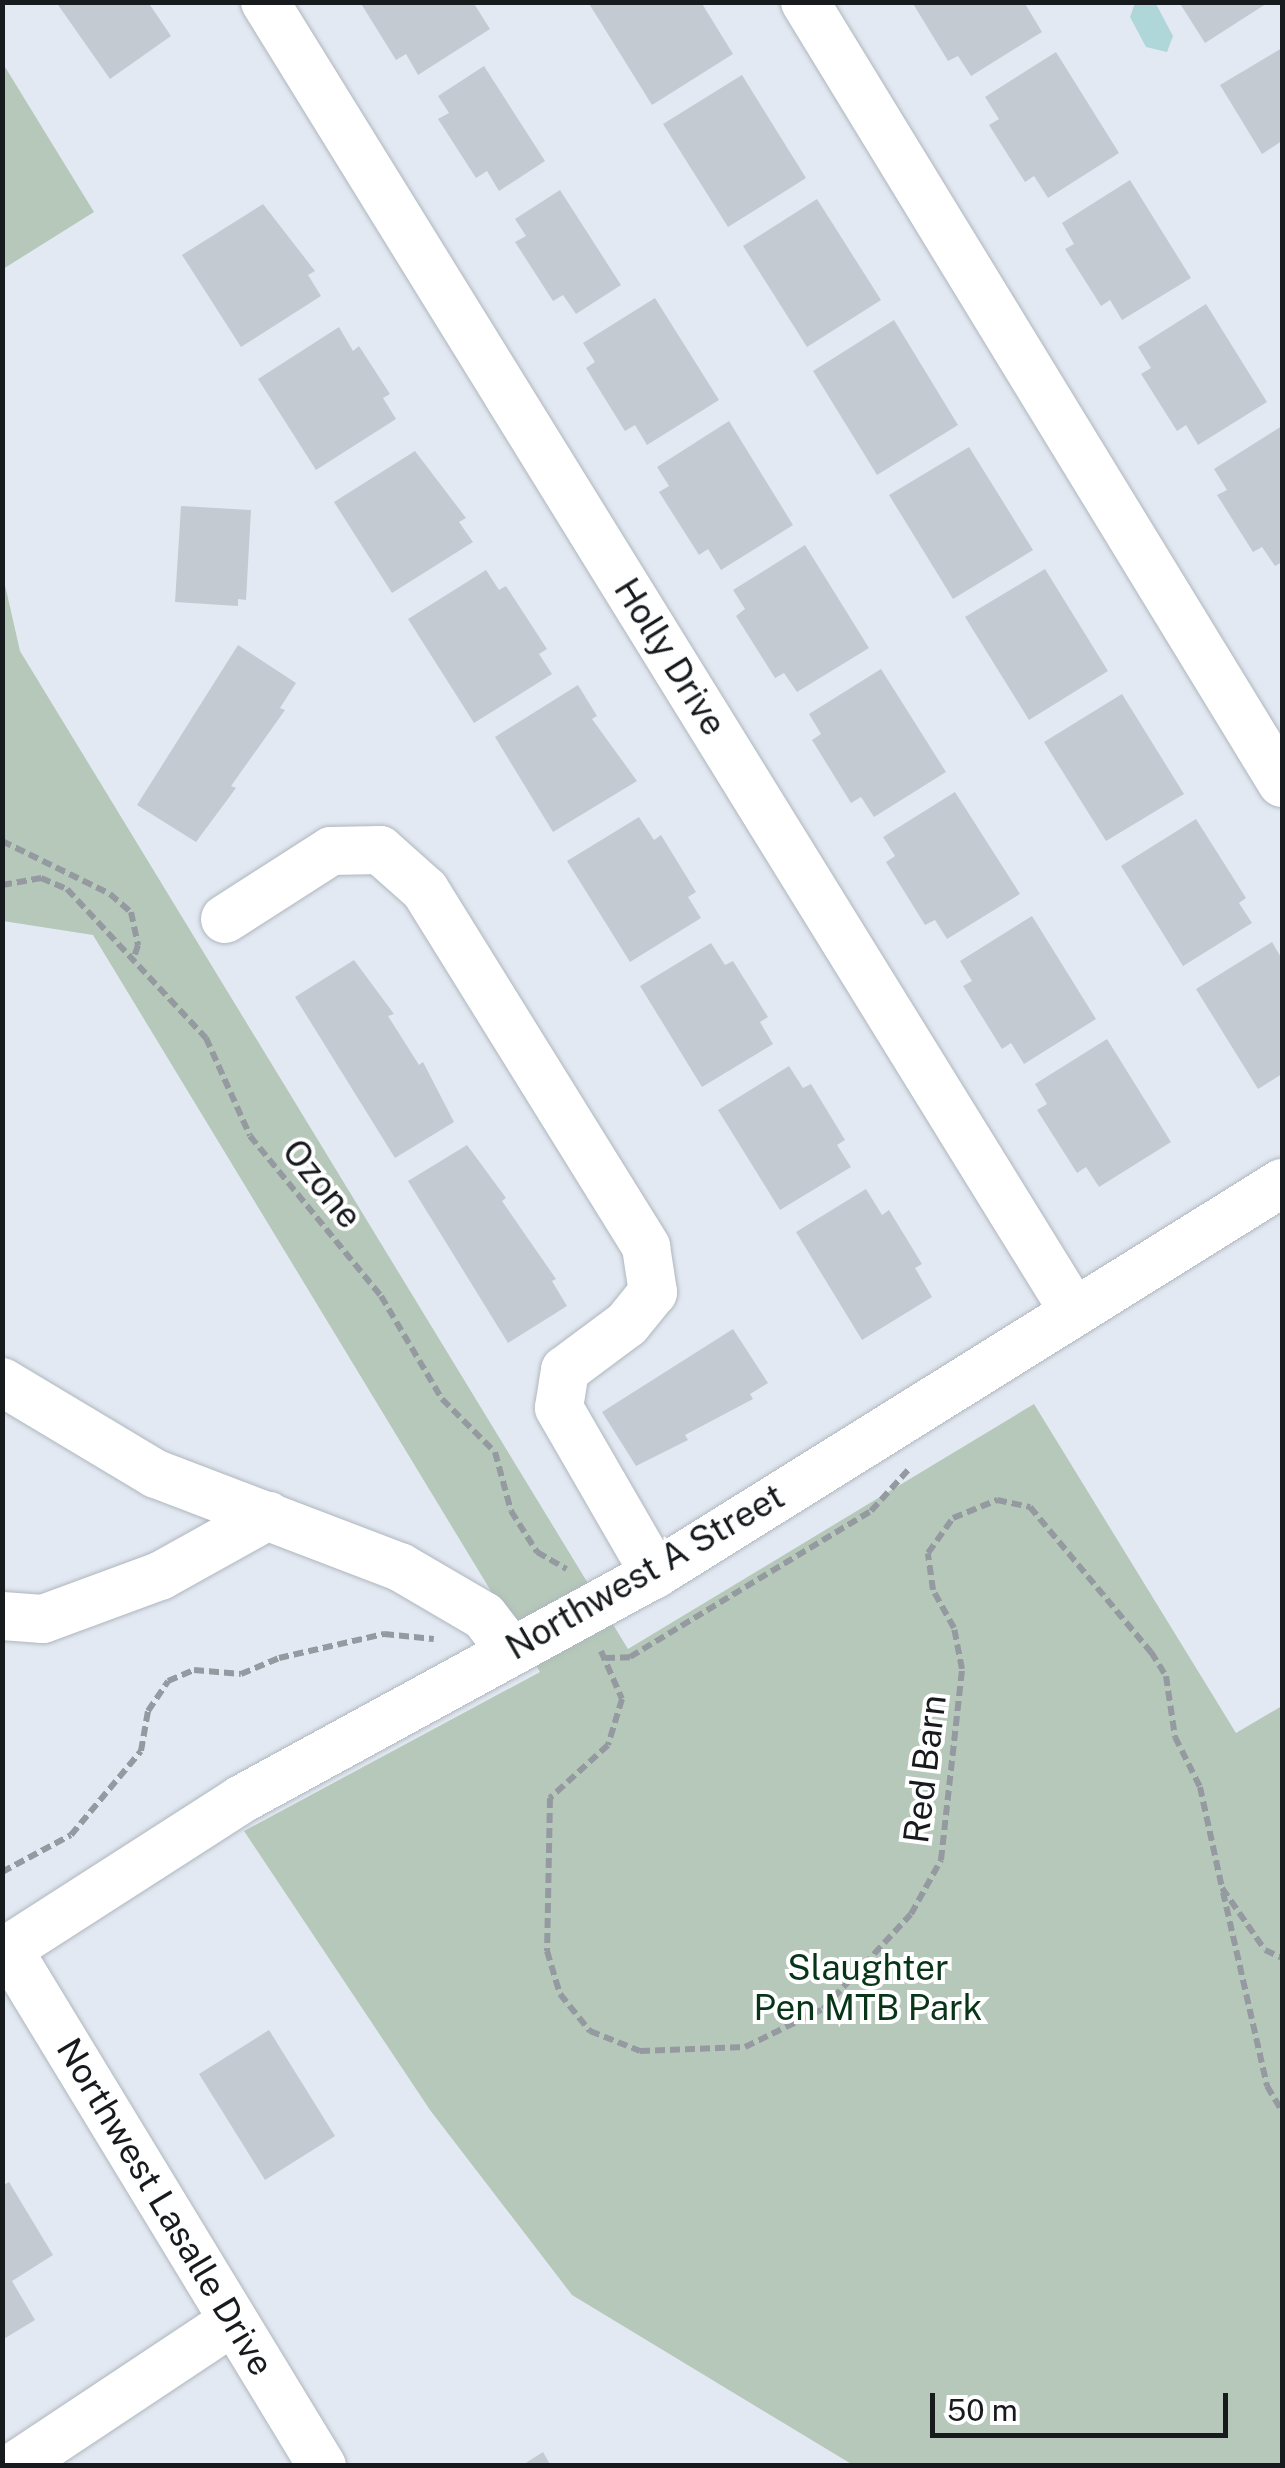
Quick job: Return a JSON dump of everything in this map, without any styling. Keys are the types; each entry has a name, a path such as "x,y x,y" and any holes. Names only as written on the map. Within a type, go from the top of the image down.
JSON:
{"street":[{"name":"Holly Drive","path":"265,2 1074,1312"},
{"path":"805,2 1282,783"},
{"path":"226,920 331,851 380,850 425,890 646,1248 652,1292 627,1324 565,1370 559,1408 655,1574"},
{"name":"Northwest A Street","path":"5,1951 240,1800 655,1574 1282,1182"},
{"path":"2,1382 156,1474 400,1567 484,1616 510,1650"},
{"path":"2,1616 43,1619 160,1576 268,1516"},
{"name":"Northwest Lasalle Drive","path":"5,1951 322,2466"},
{"path":"15,2466 234,2321"}],"path":[{"path":"2,841 110,894 130,912 138,945 132,961"},
{"name":"Ozone","path":"2,886 54,881 91,911 132,961 206,1038 250,1136 381,1296 442,1399 482,1433 495,1452 510,1511 537,1552 566,1569"},
{"name":"Red Barn","path":"923,1454 872,1511 630,1657 604,1658 622,1699 608,1745 550,1798 547,1951 560,1994 590,2030 640,2051 745,2047 823,2009 910,1914 941,1860 962,1669 954,1628 934,1590 928,1553 953,1518 997,1500 1030,1507 1078,1571 1102,1588 1166,1676 1175,1737 1200,1788 1222,1888 1265,1950 1282,1958"},
{"path":"2,1872 71,1835 141,1751 148,1711 168,1680 194,1670 241,1674 279,1658 384,1634 444,1640"},
{"path":"1222,1888 1266,2086 1282,2111"}],"green space":[{"path":"2,62 94,212 3,269 2,269"},
{"name":"Slaughter Pen MTB Park","path":"2,572 20,651 628,1649 1034,1404 1236,1733 1282,1706 1282,2465 853,2465 572,2295 430,2110 244,1831 540,1672 93,935 3,921"}],"shaded area":[{"path":"1135,3 1156,4 1173,36 1167,52 1146,47 1130,17"}],"building":[{"path":"56,2 148,2 171,36 110,79"},
{"path":"360,2 473,2 490,29 418,75 406,54 396,60"},
{"path":"588,2 701,2 733,54 652,105"},
{"path":"912,2 1024,2 1042,32 971,76 958,56 948,61"},
{"path":"1179,2 1269,2 1205,43"},
{"path":"1282,48 1282,141 1262,154 1220,85"},
{"path":"1056,52 1119,153 1048,198 1034,176 1025,182 989,125 999,119 985,97"},
{"path":"484,66 545,161 499,191 487,171 476,178 438,119 449,113 438,96"},
{"path":"742,75 806,178 728,227 663,124"},
{"path":"1130,180 1191,278 1122,320 1110,300 1101,306 1065,249 1074,244 1062,223"},
{"path":"560,190 621,285 576,314 563,295 553,301 515,242 526,236 515,219"},
{"path":"817,199 881,300 807,347 743,246"},
{"path":"263,204 315,271 308,275 321,296 241,347 182,255"},
{"path":"655,298 719,400 647,445 635,425 625,431 586,368 595,362 583,343"},
{"path":"1206,304 1267,402 1198,445 1186,425 1177,431 1141,374 1151,368 1138,347"},
{"path":"894,320 958,425 877,475 813,371"},
{"path":"339,327 353,351 359,346 390,394 383,398 396,419 316,470 258,379"},
{"path":"729,421 793,525 721,570 708,549 699,555 659,492 669,486 657,467"},
{"path":"1282,426 1282,562 1275,566 1262,547 1253,552 1217,495 1227,490 1214,469"},
{"path":"969,447 1033,550 953,599 889,495"},
{"path":"415,451 466,518 459,522 473,542 392,593 334,502"},
{"path":"181,506 251,510 246,600 238,599 238,606 175,602"},
{"path":"805,545 869,648 797,692 784,673 775,678 736,616 745,609 733,590"},
{"path":"1045,569 1108,671 1029,720 965,617"},
{"path":"486,570 499,590 506,586 547,649 539,654 552,674 474,723 408,619"},
{"path":"238,645 296,683 280,708 285,710 231,786 236,788 196,842 137,805"},
{"path":"881,669 946,772 874,817 861,797 851,803 812,740 821,734 809,714"},
{"path":"578,685 597,716 592,719 637,781 553,832 495,737"},
{"path":"1122,694 1184,794 1106,841 1044,742"},
{"path":"955,792 1020,894 947,939 935,920 925,925 886,862 895,856 883,837"},
{"path":"639,817 654,840 661,835 696,892 688,897 701,918 630,962 567,861"},
{"path":"1196,819 1246,898 1239,903 1252,923 1183,966 1121,866"},
{"path":"1032,916 1096,1019 1024,1064 1011,1043 1002,1049 963,986 972,981 960,961"},
{"path":"1272,942 1282,959 1282,1074 1258,1089 1196,989"},
{"path":"711,943 725,965 733,961 768,1017 760,1022 773,1044 702,1087 640,986"},
{"path":"354,960 394,1014 388,1016 419,1065 423,1062 454,1122 395,1158 295,997"},
{"path":"1107,1039 1171,1142 1099,1187 1086,1167 1077,1173 1037,1110 1047,1104 1035,1084"},
{"path":"789,1066 803,1088 811,1084 845,1140 837,1145 851,1167 780,1210 718,1110"},
{"path":"467,1145 506,1198 502,1201 556,1279 552,1281 567,1306 508,1343 408,1181"},
{"path":"866,1189 882,1215 889,1210 922,1264 915,1268 932,1297 862,1340 796,1232"},
{"path":"733,1329 768,1383 750,1394 753,1399 685,1435 688,1440 636,1466 602,1412"},
{"path":"269,2030 335,2136 265,2180 199,2074"},
{"path":"9,2182 53,2255 12,2281 35,2320 2,2340 2,2186"},
{"path":"543,2452 551,2466 521,2466"}]}
